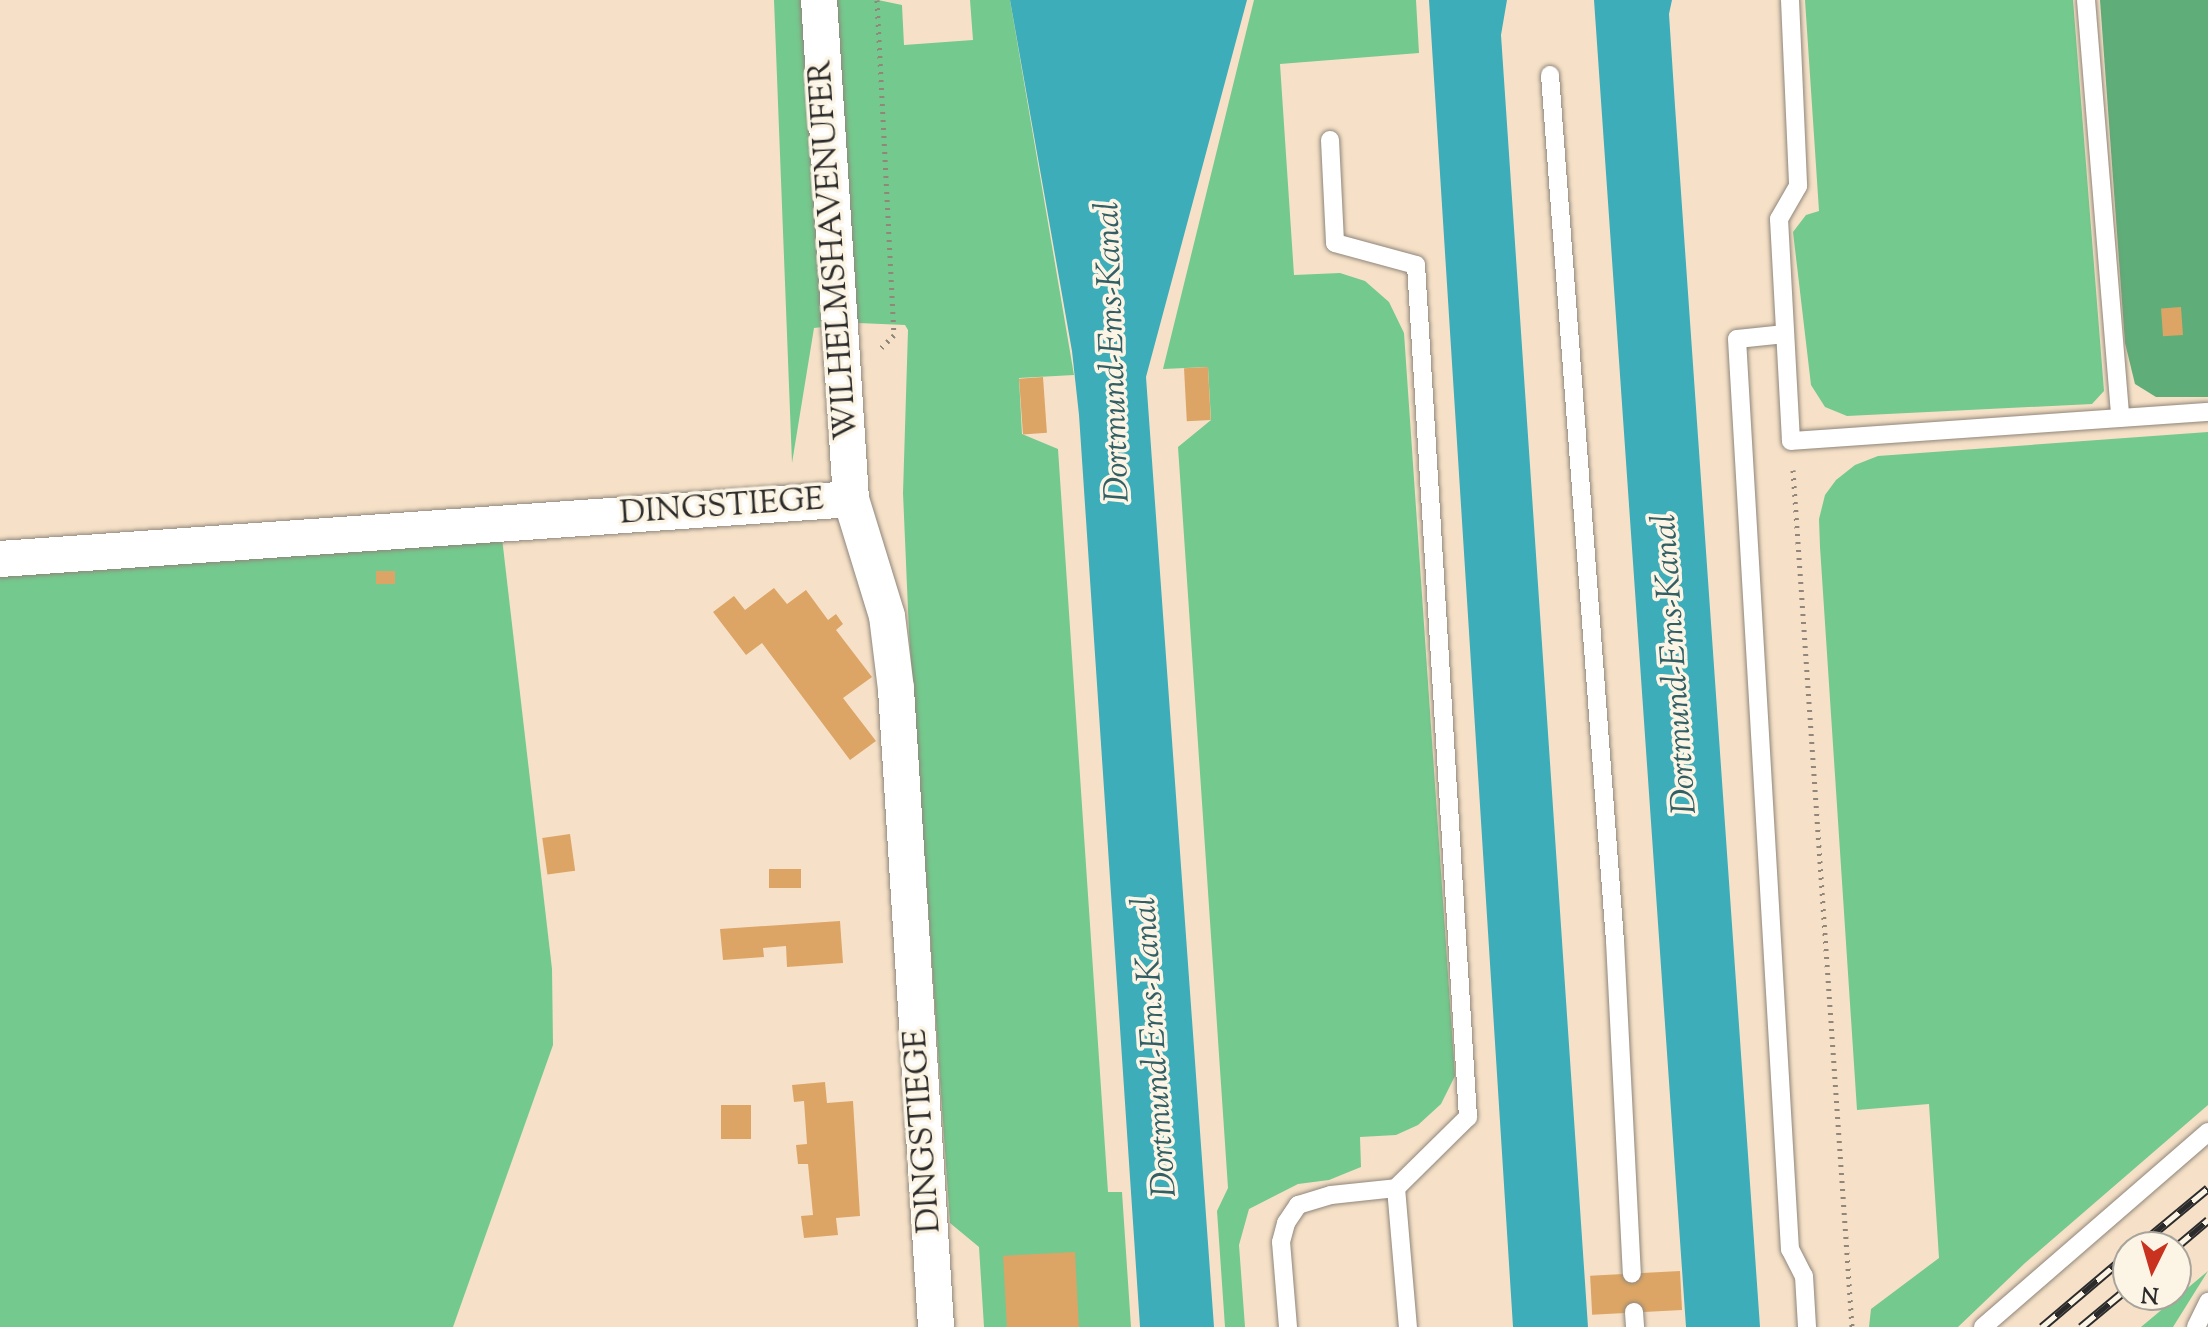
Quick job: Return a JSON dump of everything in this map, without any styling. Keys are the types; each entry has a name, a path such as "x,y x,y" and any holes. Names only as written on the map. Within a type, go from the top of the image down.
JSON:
{"street":[{"name":"WILHELMSHAVENUFER","path":"819,0 851,499"},
{"name":"DINGSTIEGE","path":"0,559 851,499 887,616 896,689 936,1327"}],"lane":[{"path":"1790,0 1798,186 1779,219 1791,441 2208,412"},
{"path":"2086,0 2120,418"},
{"path":"1550,75 1615,941 1632,1274"},
{"path":"1288,1327 1281,1242 1286,1223 1298,1205 1331,1195 1396,1188 1468,1117 1416,265 1335,243 1330,140"},
{"path":"1785,334 1737,339 1790,1249 1804,1276 1807,1327"},
{"path":"1983,1327 2208,1132"},
{"path":"1396,1188 1408,1327"},
{"path":"2196,1327 2208,1302"}],"path":[{"path":"877,0 894,308"},
{"path":"1791,441 1852,1327"}],"green space":[{"path":"774,0 878,0 902,5 904,45 973,40 970,0 1010,0 1074,375 1019,378 1022,434 1058,449 1108,1192 1122,1192 1131,1327 984,1327 979,1247 950,1223 909,633 903,493 908,330 905,325 858,323 814,328 792,463"},
{"path":"1254,0 1416,0 1419,53 1280,64 1294,275 1340,273 1365,281 1389,302 1404,333 1455,1076 1441,1104 1418,1125 1396,1135 1360,1137 1361,1167 1329,1180 1298,1184 1249,1209 1239,1245 1245,1327 1225,1327 1217,1211 1228,1188 1178,447 1211,420 1208,367 1163,369"},
{"path":"1805,0 2073,0 2104,391 2092,404 1847,416 1825,407 1811,385 1793,232 1806,215 1819,211"},
{"path":"2100,0 2208,0 2208,397 2156,397 2135,384 2125,343"},
{"path":"2208,432 2208,1105 2025,1263 1958,1327 1869,1327 1871,1309 1939,1258 1929,1104 1857,1110 1820,547 1819,519 1825,495 1836,480 1855,465 1878,456"},
{"path":"502,538 552,969 553,1045 453,1327 0,1327 0,575"},
{"path":"2208,1271 2192,1297 2192,1284"},
{"path":"2160,1311 2183,1311 2173,1327 2141,1327"}],"water":[{"name":"Dortmund-Ems-Kanal","path":"1010,0 1247,0 1146,377 1214,1327 1140,1327 1079,415 1072,351"},
{"path":"1429,0 1507,0 1501,35 1588,1327 1513,1327"},
{"name":"Dortmund-Ems-Kanal","path":"1594,0 1672,0 1669,14 1675,106 1760,1327 1686,1327"}],"building":[{"path":"2181,307 2183,335 2163,336 2161,308"},
{"path":"1208,367 1211,420 1187,421 1184,368"},
{"path":"1043,377 1047,433 1023,435 1019,379"},
{"path":"376,571 395,571 395,584 376,584"},
{"path":"774,588 787,604 806,590 828,620 836,614 843,624 836,630 872,677 843,698 876,741 850,760 762,643 746,655 713,612 734,596 745,610"},
{"path":"570,834 575,871 547,875 542,838"},
{"path":"769,869 801,869 801,888 769,888"},
{"path":"840,921 843,963 787,967 786,946 763,948 764,957 723,960 720,929"},
{"path":"825,1082 827,1103 853,1101 860,1216 836,1218 838,1235 804,1238 801,1216 813,1215 808,1164 798,1164 796,1145 807,1144 804,1101 794,1102 792,1085"},
{"path":"721,1105 751,1105 751,1139 721,1139"},
{"path":"1075,1252 1079,1327 1007,1327 1003,1256"},
{"path":"1680,1271 1682,1310 1592,1315 1590,1276"}],"railway":[{"path":"2156,1231 2208,1188"},
{"path":"2192,1234 2208,1220"},
{"path":"2042,1327 2112,1268"},
{"path":"2081,1327 2112,1301"}]}
